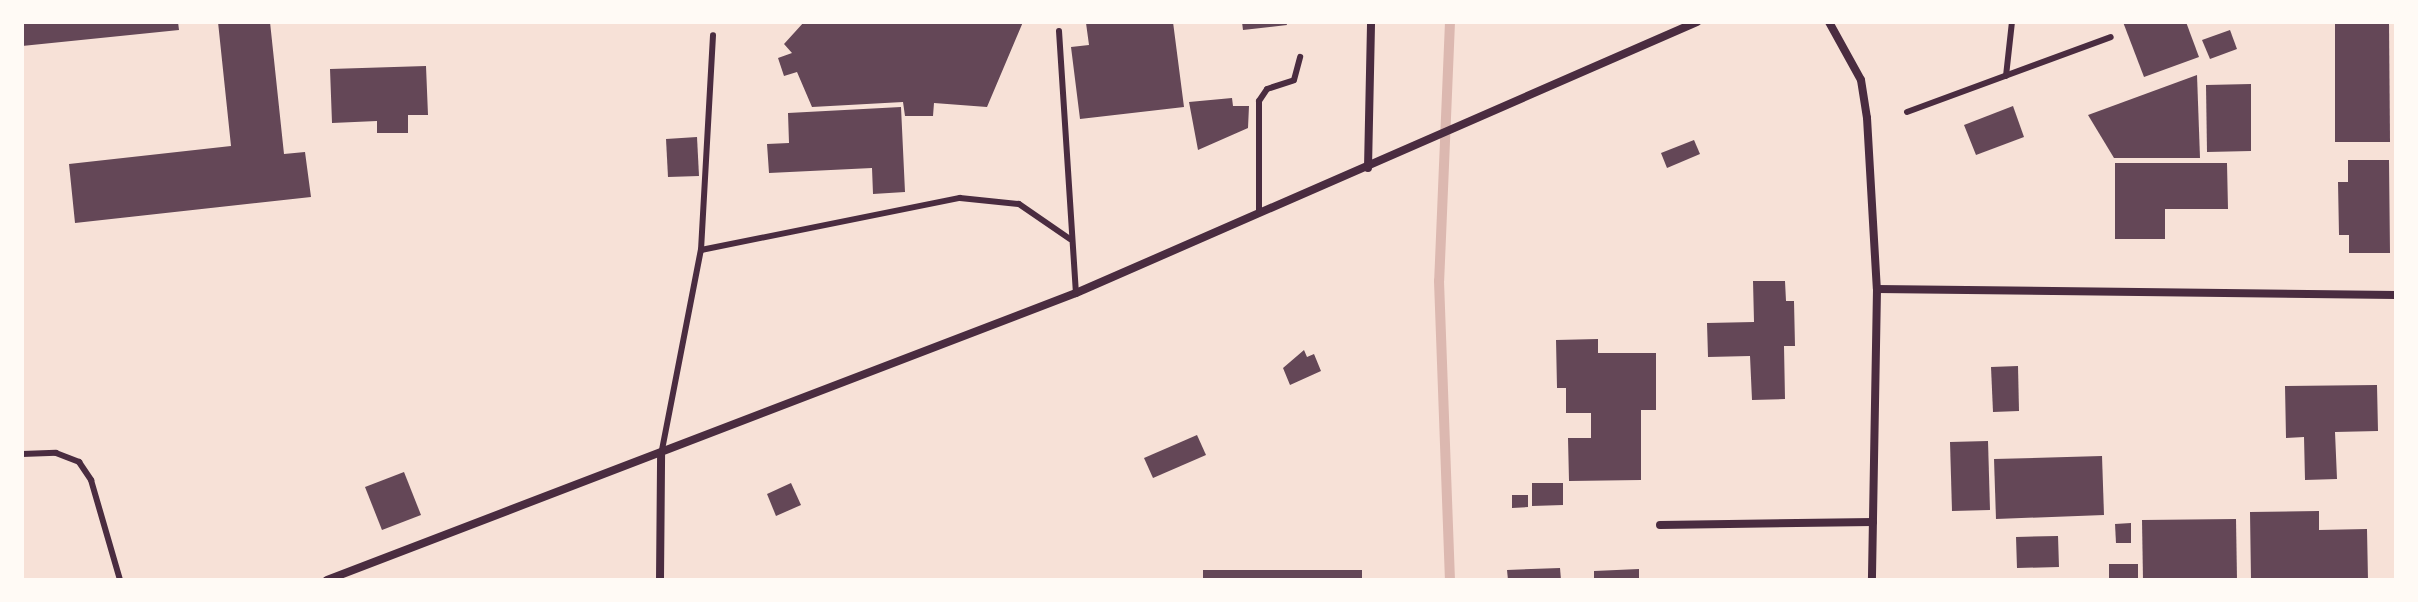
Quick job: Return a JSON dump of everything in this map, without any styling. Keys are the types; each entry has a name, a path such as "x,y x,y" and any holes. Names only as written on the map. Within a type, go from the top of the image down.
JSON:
{"street":[{"path":"1368,168 1371,22"},
{"path":"327,580 661,455 1076,293 1697,22"},
{"path":"1829,22 1861,80 1877,289 1872,580"},
{"path":"1877,289 2396,295"},
{"path":"660,580 661,455"},
{"path":"1660,525 1873,522"}],"lane":[{"path":"2006,76 2012,22"},
{"path":"1059,31 1070,239 1076,293"},
{"path":"661,455 701,250 713,35"},
{"path":"1907,112 2111,37"},
{"path":"1259,213 1259,101 1267,89 1294,80 1300,57"},
{"path":"701,250 960,198 1019,204 1070,239"},
{"path":"22,454 56,453 79,462 91,480 120,580"}],"building":[{"path":"22,22 178,22 179,30 22,46"},
{"path":"218,22 270,22 284,154 305,152 311,197 75,223 69,164 231,146"},
{"path":"804,22 1023,22 987,107 934,103 933,116 905,116 903,102 812,107 797,72 784,76 778,58 792,53 784,44"},
{"path":"1173,22 1184,107 1080,119 1071,47 1089,45 1086,23"},
{"path":"1242,22 1286,22 1287,25 1243,30"},
{"path":"2123,22 2186,22 2199,57 2144,77"},
{"path":"2335,22 2389,22 2390,142 2335,142"},
{"path":"2230,30 2237,49 2210,59 2202,40"},
{"path":"426,66 428,115 408,115 408,133 377,133 377,121 332,123 330,69"},
{"path":"2197,75 2200,158 2114,158 2088,115"},
{"path":"2251,84 2251,151 2207,152 2206,85"},
{"path":"1232,98 1233,106 1249,106 1248,128 1198,150 1189,102"},
{"path":"2013,106 2024,137 1976,155 1964,125"},
{"path":"901,107 905,192 873,194 872,168 769,173 767,144 789,143 788,113"},
{"path":"697,137 699,176 668,177 666,139"},
{"path":"1694,140 1700,154 1667,168 1661,153"},
{"path":"2348,160 2389,160 2390,253 2349,253 2349,235 2339,235 2338,182 2348,182"},
{"path":"2115,163 2227,163 2228,209 2165,209 2165,239 2115,239"},
{"path":"1753,281 1785,281 1786,301 1794,301 1795,346 1784,346 1785,399 1752,400 1750,356 1708,357 1707,323 1754,322"},
{"path":"1598,339 1598,353 1656,353 1656,410 1641,410 1641,480 1569,481 1568,438 1591,438 1591,413 1566,413 1566,388 1557,388 1556,340"},
{"path":"1304,350 1307,357 1314,354 1321,371 1290,385 1283,368"},
{"path":"2018,366 2019,411 1993,412 1991,367"},
{"path":"2377,385 2378,431 2335,432 2337,479 2305,480 2304,437 2286,438 2285,386"},
{"path":"1197,435 1206,455 1153,478 1144,458"},
{"path":"1988,441 1990,510 1952,511 1950,442"},
{"path":"2102,456 2104,515 1996,519 1994,459"},
{"path":"404,472 421,515 382,530 365,487"},
{"path":"791,483 801,505 776,516 767,494"},
{"path":"1532,483 1563,483 1563,505 1532,506"},
{"path":"1512,495 1528,495 1528,507 1512,508"},
{"path":"2319,511 2319,530 2367,529 2368,580 2251,580 2250,512"},
{"path":"2236,519 2237,580 2143,580 2142,520"},
{"path":"2131,523 2131,543 2116,543 2115,524"},
{"path":"2058,536 2059,567 2017,568 2016,537"},
{"path":"2109,564 2138,564 2138,580 2109,580"},
{"path":"1560,568 1561,580 1508,580 1507,570"},
{"path":"1639,569 1639,580 1594,580 1594,571"},
{"path":"1203,570 1362,570 1362,580 1203,580"}],"waterway":[{"path":"1450,22 1439,281 1450,580"}]}
